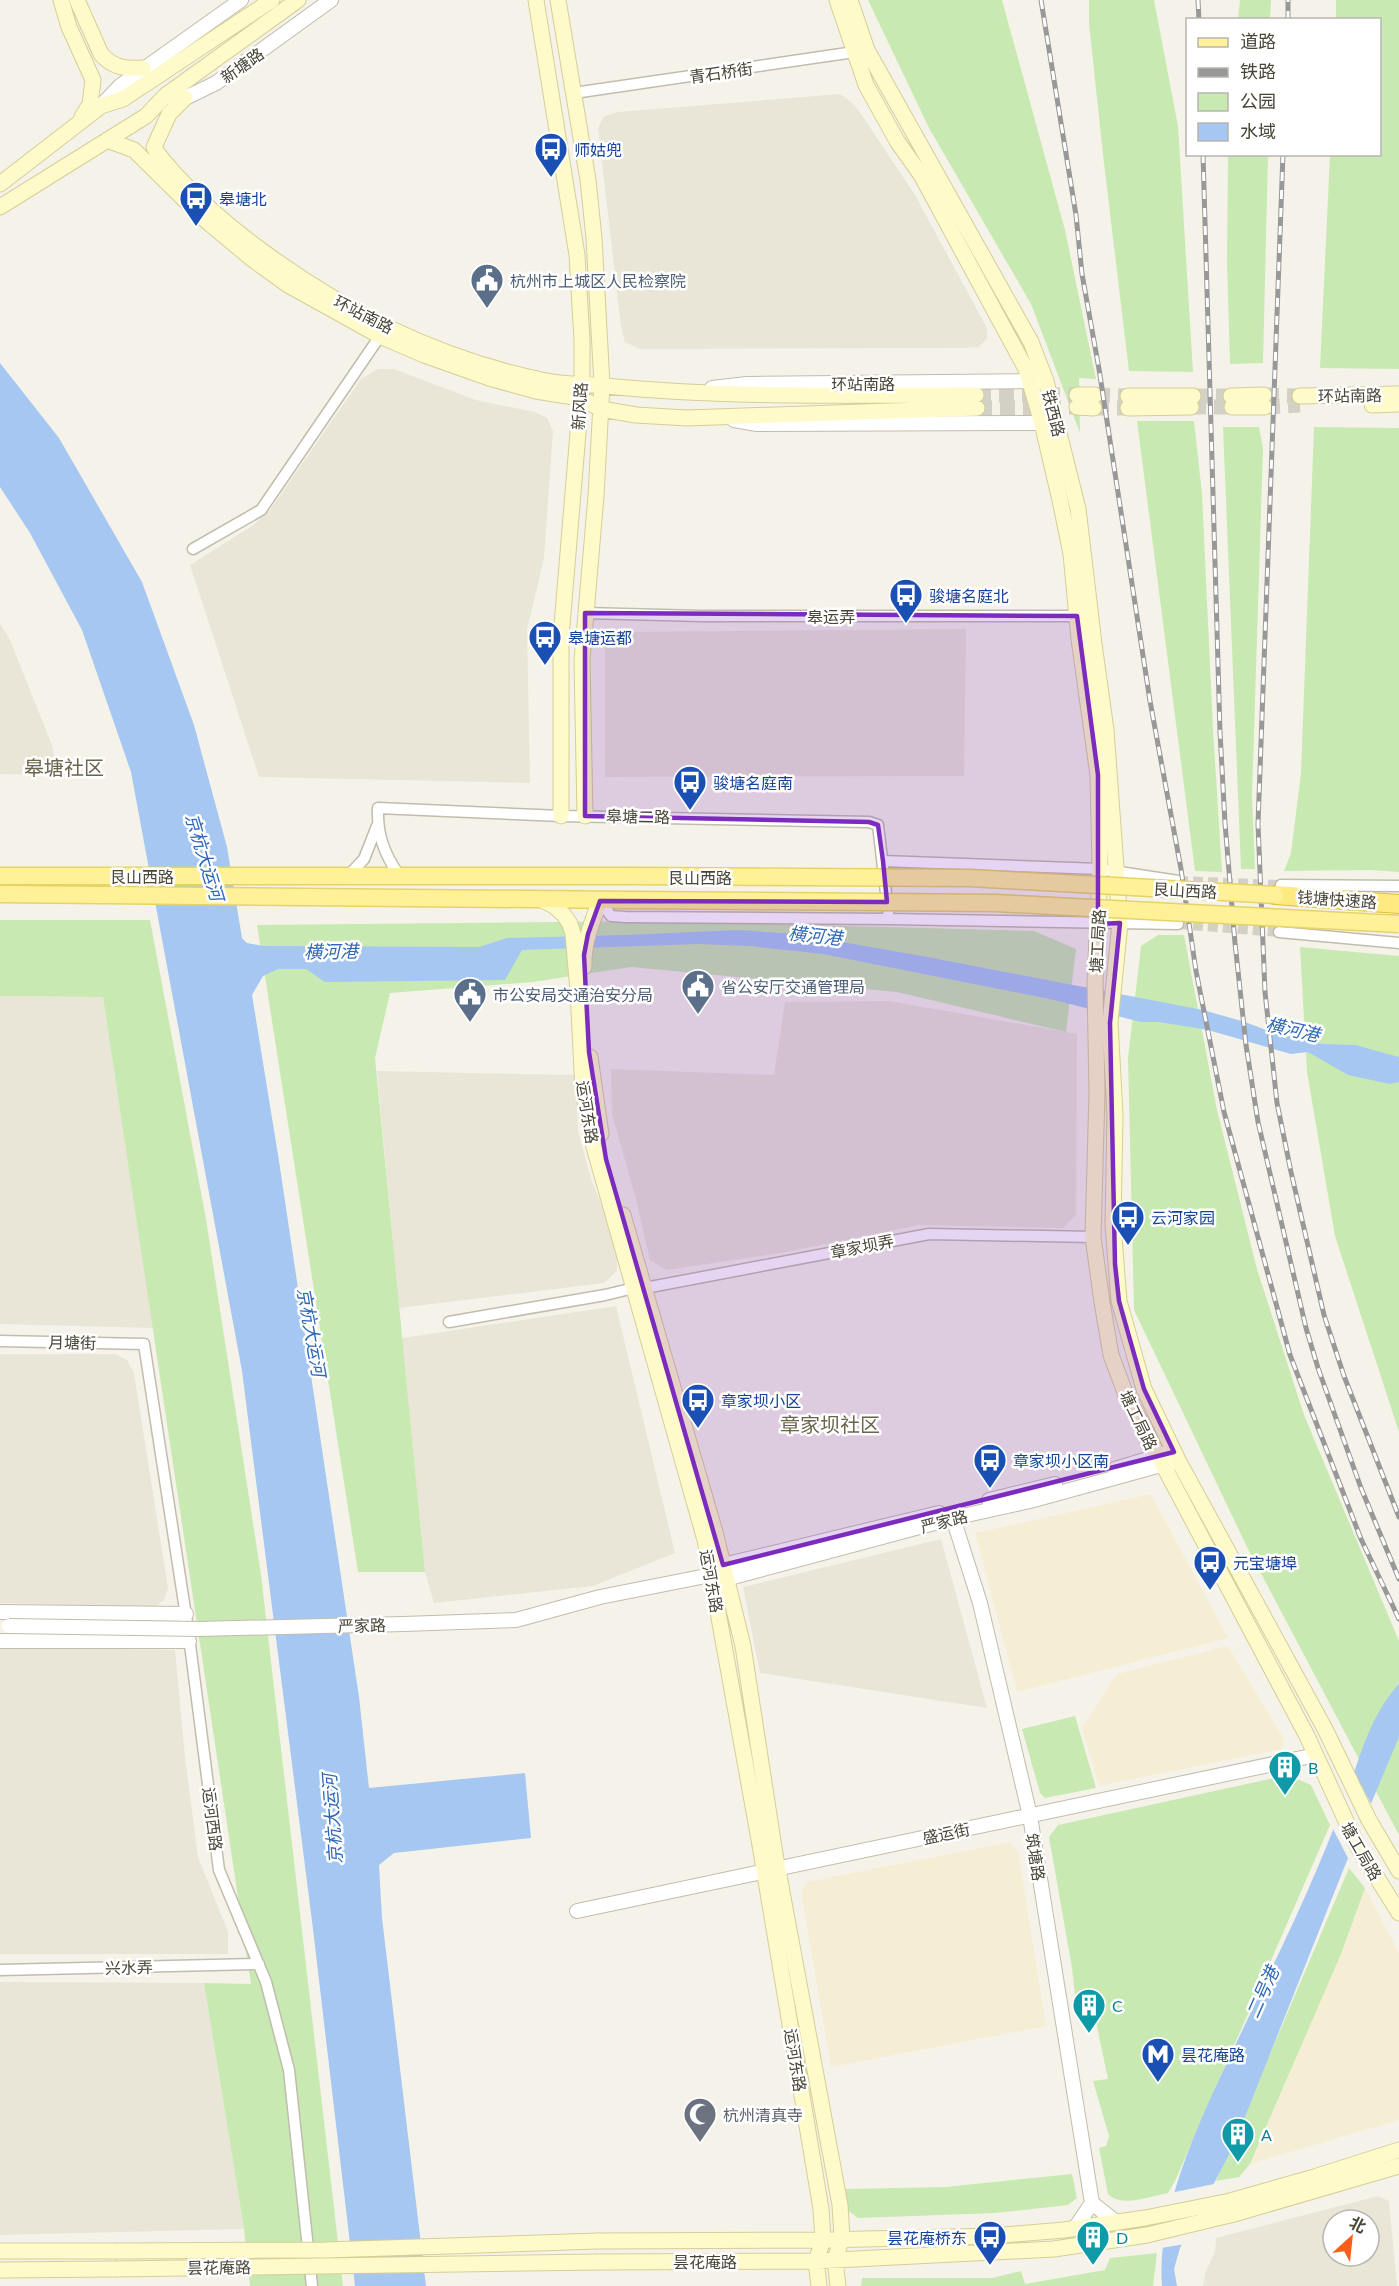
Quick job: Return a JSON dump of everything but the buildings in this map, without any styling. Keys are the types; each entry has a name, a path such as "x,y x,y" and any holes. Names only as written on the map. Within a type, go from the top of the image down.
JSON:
{"highway":[{"name":"钱塘快速路","path":"1278,890 1399,904"}],"main road":[{"path":"61,0 69,27 93,80 90,104 79,122"},
{"path":"77,0 101,54 107,61 120,67 143,68"},
{"path":"0,184 101,106 123,99 272,0"},
{"name":"新塘路","path":"0,207 146,116 166,96 298,0"},
{"name":"新风路","path":"536,0 577,255 582,340 581,392 561,637 561,816"},
{"name":"新风路","path":"558,0 588,180 593,226 602,385 582,660 585,816"},
{"name":"铁西路","path":"837,0 861,51 1031,342 1046,381 1078,509 1106,730 1117,870"},
{"name":"铁西路","path":"850,0 866,85 897,141 921,175 1012,340 1030,381 1042,423 1071,554 1098,775 1100,869"},
{"name":"环站南路","path":"107,141 134,150 190,207 268,271 326,307 380,336 424,355 489,378 536,391 581,392 602,385 722,395 976,402 687,418 636,415 601,409 581,392 453,354 372,320 294,275 211,210 155,150 155,140 163,124 169,114 185,98"},
{"name":"环站南路","path":"1399,394 1300,401 1399,404"},
{"path":"1077,401 1095,401"},
{"path":"1231,401 1264,401"},
{"path":"1128,402 1192,402"},
{"path":"560,741 584,741"},
{"name":"塘工局路","path":"1100,869 1095,984 1114,1114 1113,1225 1119,1301 1144,1389 1176,1456 1325,1729 1369,1820 1399,1871"},
{"name":"塘工局路","path":"1117,870 1120,924 1112,989 1102,1021 1093,1237 1111,1355 1126,1395 1316,1755 1338,1808 1358,1847 1399,1913"},
{"name":"艮山西路","path":"0,876 399,875 970,878 1399,895"},
{"name":"艮山西路","path":"0,894 996,903 1399,924"},
{"path":"540,899 554,906 580,934"},
{"name":"运河东路","path":"600,901 580,934 579,953 589,1052 600,1128 640,1288 720,1573 743,1646 771,1870 821,2209 823,2240 816,2261 819,2286"},
{"name":"运河东路","path":"771,1870 840,2205 842,2238 835,2260 838,2286"},
{"name":"昙花庵路","path":"0,2270 816,2261 1054,2249 1147,2235 1399,2150"},
{"name":"昙花庵路","path":"0,2251 326,2250 598,2241 823,2240 992,2236 1232,2208 1399,2166"}],"street":[{"path":"101,106 120,86 143,68 241,0"},
{"name":"新塘路","path":"146,116 216,83 332,0"},
{"name":"青石桥街","path":"574,93 861,51"},
{"path":"193,549 261,510 380,336"},
{"name":"环站南路","path":"680,392 747,384 1046,381"},
{"name":"环站南路","path":"687,418 728,419 757,424 1042,423"},
{"name":"皋运弄","path":"585,613 713,616 1077,616"},
{"name":"皋塘二路","path":"378,825 378,808 561,816 869,822 878,825 884,861"},
{"path":"378,825 388,860 399,875"},
{"path":"349,875 364,859 378,825"},
{"path":"884,861 889,919"},
{"name":"艮山西路","path":"884,861 1117,870 1178,881"},
{"name":"艮山西路","path":"1278,890 1399,886"},
{"path":"600,901 611,916 625,917 1178,924"},
{"path":"1280,932 1399,943"},
{"name":"章家坝弄","path":"449,1322 929,1234 1093,1237"},
{"name":"月塘街","path":"0,1341 144,1344"},
{"name":"运河西路","path":"144,1344 186,1614 219,1870 266,1982 289,2070 312,2286"},
{"name":"严家路","path":"3,1626 199,1629 516,1620 600,1597 720,1573 1030,1501 1176,1456"},
{"name":"严家路","path":"720,1573 1053,1485 1160,1461"},
{"name":"筑塘路","path":"953,1518 980,1603 1030,1816 1092,2203"},
{"path":"0,1612 186,1614"},
{"path":"0,1641 189,1641"},
{"name":"盛运街","path":"576,1911 1316,1755"},
{"name":"兴水弄","path":"0,1970 259,1964"},
{"path":"1075,2228 1092,2203 1116,2222"}],"highlighted area":[{"path":"585,613 1077,616 1098,775 1098,924 1120,923 1110,1023 1115,1264 1119,1301 1144,1389 1174,1452 723,1565 606,1159 589,1052 584,955 588,934 600,901 887,902 878,825 869,822 585,816"}],"shaded area":[{"path":"840,94 859,111 915,195 987,328 987,339 978,347 960,348 640,349 625,342 621,327 598,128 604,116 618,112"},
{"name":"皋塘运都","path":"378,369 394,369 476,400 535,412 547,418 553,431 544,558 527,630 530,783 259,777 190,565 252,526 270,510 361,379"},
{"path":"0,623 10,640 53,748 56,775 0,774"},
{"path":"966,629 964,776 605,777 605,642 609,634 620,632"},
{"path":"0,996 103,997 153,1328 0,1324"},
{"path":"889,1001 1077,1034 1076,1215 1063,1228 919,1225 781,1253 666,1270 650,1260 636,1199 612,1114 611,1069 774,1075 785,1002"},
{"path":"377,1071 576,1075 578,1131 591,1179 605,1214 617,1256 617,1271 604,1283 399,1308"},
{"path":"616,1306 675,1553 593,1586 434,1603 425,1572 402,1338"},
{"path":"0,1354 115,1354 127,1360 134,1373 168,1588 164,1600 155,1607 0,1603"},
{"path":"1151,1494 1228,1638 1017,1692 975,1533"},
{"path":"941,1539 987,1708 760,1673 743,1587"},
{"path":"1228,1646 1284,1739 1282,1749 1099,1786 1082,1728 1117,1674"},
{"path":"0,1647 175,1650 185,1757 198,1857 228,1932 228,1954 0,1954"},
{"path":"1010,1842 1018,1851 1046,2026 831,2067 801,1892 807,1882"},
{"path":"1365,1888 1399,1953 1399,2120 1250,2164 1341,1954"},
{"path":"0,1982 204,1983 244,2229 0,2235"},
{"path":"1378,2196 1389,2201 1397,2286 1203,2286 1205,2273 1215,2252 1216,2238 1321,2211 1321,2268 1381,2268 1381,2208 1332,2208"}],"green space":[{"path":"868,0 1002,0 1065,230 1096,379 1079,378 1080,433 1031,304 929,128"},
{"path":"1089,0 1154,0 1178,126 1193,372 1129,371 1103,155 1089,23"},
{"path":"1240,0 1271,0 1270,18 1238,18"},
{"path":"1336,0 1399,0 1399,369 1320,368 1330,156 1381,156 1381,18 1336,18"},
{"path":"1228,156 1268,156 1263,363 1230,364 1227,262"},
{"path":"1137,421 1194,421 1202,494 1222,872 1195,871"},
{"path":"1223,427 1259,427 1263,448 1252,796 1255,869 1241,869"},
{"path":"1314,427 1399,428 1399,872 1284,871 1291,853 1301,773"},
{"path":"0,920 150,920 206,1219 261,1575 343,2286 250,2286 244,2229 204,1983 251,1984 103,997 0,996"},
{"path":"654,921 1034,931 1076,949 1066,1032 897,992 631,967 533,982 390,993 375,1058 425,1572 358,1572 257,925"},
{"path":"1158,935 1184,935 1217,1110 1257,1269 1304,1415 1399,1641 1399,1835 1247,1547 1134,1310 1128,1058 1141,946"},
{"path":"1300,947 1399,956 1399,1432 1335,1236 1307,1072"},
{"path":"1075,1716 1096,1788 1045,1798 1040,1793 1022,1729"},
{"path":"1288,1775 1311,1785 1330,1825 1175,2181 1168,2193 1128,2201 1114,2198 1108,2194 1099,2148 1106,2146 1109,2136 1093,2081 1108,2079 1093,2008 1077,2012 1072,1968 1049,1837 1058,1825"},
{"path":"1349,1868 1365,1888 1341,1954 1250,2164 1239,2177 1216,2181"},
{"path":"1072,2174 1077,2198 1068,2205 995,2213 858,2218 846,2209 844,2189 946,2187"},
{"path":"1157,2253 1153,2286 861,2286 862,2278 992,2278 1021,2271 1025,2284 1105,2270 1110,2258"}],"water":[{"path":"0,363 59,438 142,582 194,725 227,847 242,938 247,943 263,946 479,947 507,938 737,930 797,934 1203,1010 1282,1036 1322,1044 1355,1045 1399,1057 1399,1082 1390,1084 1348,1075 1308,1052 1291,1054 1208,1030 1159,1022 1141,1022 1050,999 823,954 749,946 699,944 522,950 505,980 325,982 306,969 278,969 263,976 252,995 359,1697 369,1788 525,1773 531,1838 394,1853 379,1865 382,1918 426,2286 355,2286 313,1929 242,1371 131,772 82,630 30,533 0,487"},
{"name":"二号港","path":"1399,1684 1399,1737 1346,1863 1233,2147 1180,2248 1174,2269 1177,2286 1162,2286 1162,2257 1166,2227 1183,2165 1317,1869 1369,1732 1382,1707"}],"pier":[{"path":"1352,1769 1373,1807 1350,1862 1332,1827"},
{"path":"1219,2183 1185,2244 1161,2248 1170,2193"}],"tunnel":[{"path":"976,395 1077,395"},
{"path":"1095,395 1128,396"},
{"path":"1264,395 1300,396"},
{"path":"1193,396 1231,396"},
{"path":"1265,407 1300,405"},
{"path":"977,408 1077,407"},
{"path":"1191,407 1232,407"},
{"path":"1094,408 1128,408"},
{"path":"1178,881 1281,885"},
{"path":"1178,924 1279,932"}],"railway":[{"path":"1041,0 1150,701 1181,869 1196,971 1224,1112 1290,1355 1361,1539 1399,1619"},
{"path":"1198,0 1199,18"},
{"path":"1288,0 1288,18"},
{"path":"1203,156 1220,732 1225,823 1246,1045 1258,1122 1306,1328 1361,1488 1399,1579"},
{"path":"1283,156 1258,824 1265,992 1277,1103 1324,1315 1344,1376 1399,1517"}],"place":[{"name":"师姑兜","path":"551,178"},
{"name":"皋塘北","path":"196,227"},
{"name":"杭州市上城区人民检察院","path":"487,309"},
{"name":"骏塘名庭北","path":"906,624"},
{"name":"皋塘运都","path":"545,666"},
{"name":"骏塘名庭南","path":"690,811"},
{"name":"省公安厅交通管理局","path":"698,1015"},
{"name":"市公安局交通治安分局","path":"470,1023"},
{"name":"云河家园","path":"1128,1246"},
{"name":"章家坝小区","path":"698,1429"},
{"name":"章家坝小区南","path":"990,1489"},
{"name":"元宝塘埠","path":"1210,1591"},
{"name":"B","path":"1285,1796"},
{"name":"C","path":"1089,2034"},
{"name":"昙花庵路","path":"1158,2083"},
{"name":"杭州清真寺","path":"700,2143"},
{"name":"A","path":"1238,2163"},
{"name":"昙花庵桥东","path":"990,2266"},
{"name":"D","path":"1093,2266"}],"district":[{"name":"皋塘社区","path":"64,767"},
{"name":"章家坝社区","path":"830,1424"}],"water label":[{"name":"京杭大运河","path":"205,857"},
{"name":"横河港","path":"815,935"},
{"name":"横河港","path":"331,951"},
{"name":"横河港","path":"1293,1029"},
{"name":"京杭大运河","path":"312,1332"},
{"name":"京杭大运河","path":"332,1819"}]}
